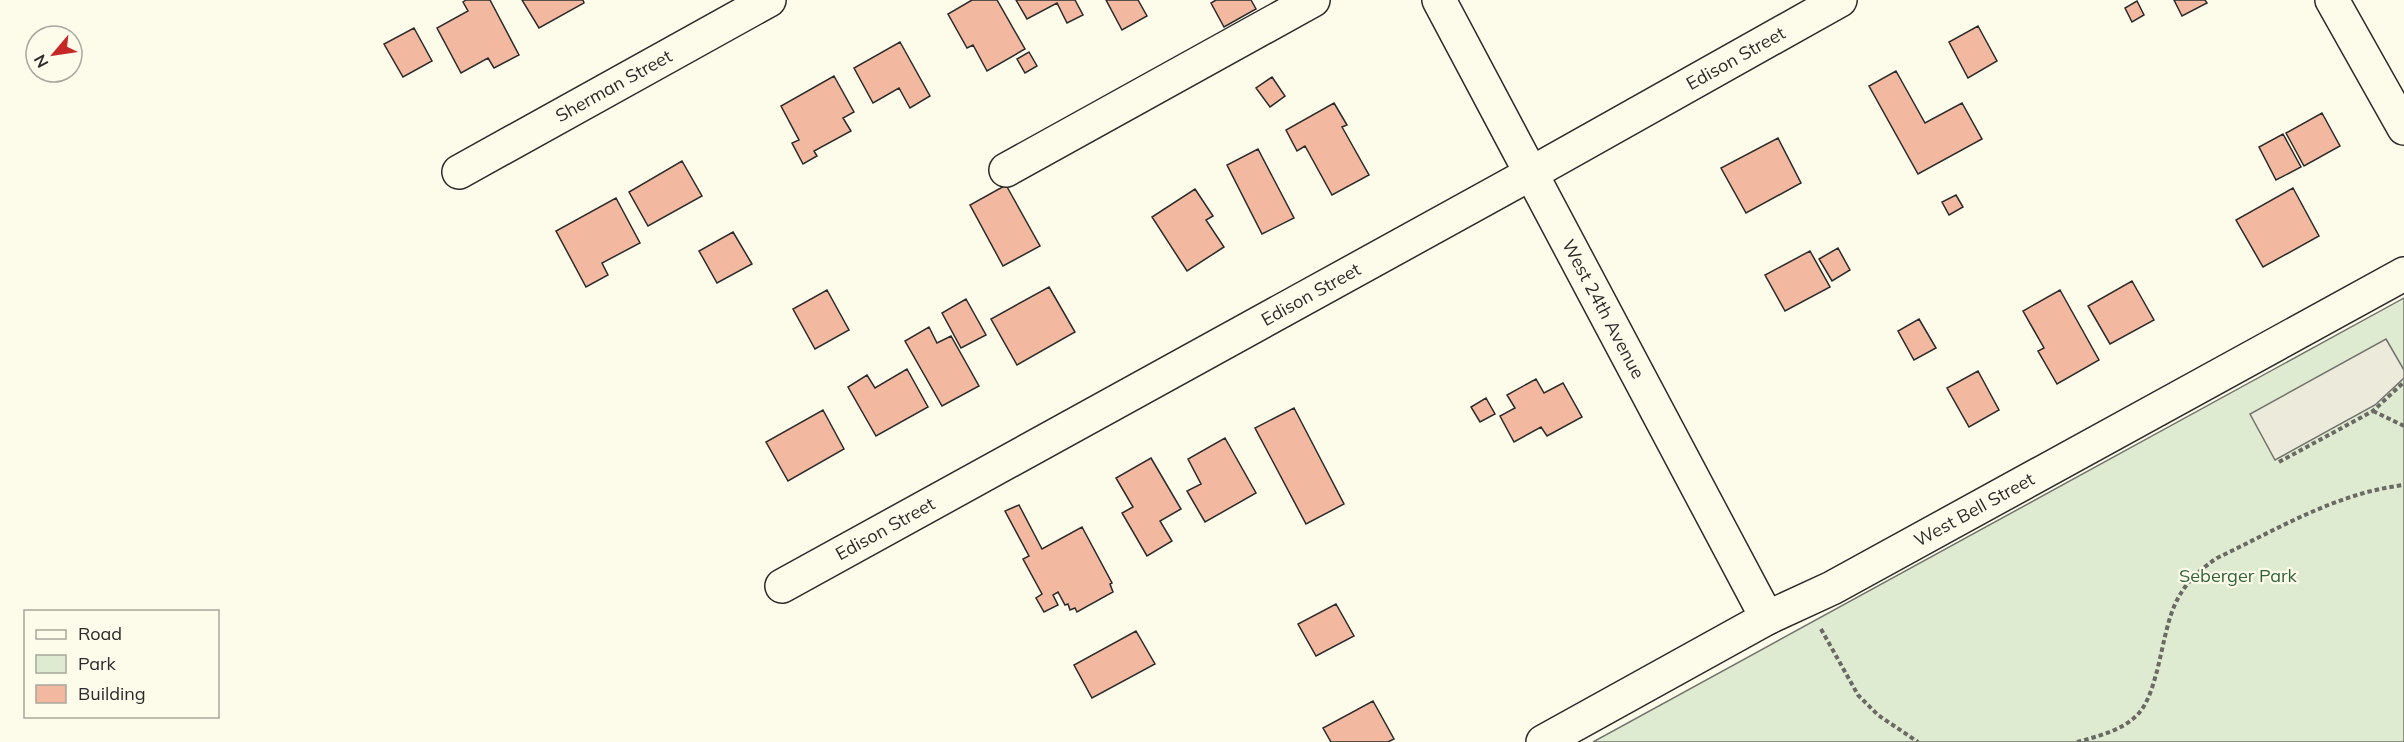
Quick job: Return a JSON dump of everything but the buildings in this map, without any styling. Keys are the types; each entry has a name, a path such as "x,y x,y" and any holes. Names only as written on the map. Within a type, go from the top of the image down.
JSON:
{"street":[{"name":"Sherman Street","path":"459,172 769,0"},
{"path":"1006,170 1313,0"},
{"name":"West 24th Avenue","path":"1439,0 1767,618"},
{"name":"Edison Street","path":"782,586 1530,174 1840,0"},
{"path":"2332,0 2404,128"},
{"name":"West Bell Street","path":"1543,742 1767,618 1842,582 2404,274"}],"path":[{"path":"2279,462 2373,411 2404,382"},
{"path":"2373,411 2404,426"},
{"path":"2078,742 2113,730 2139,713 2154,683 2175,604 2189,579 2217,558 2329,504 2366,492 2404,485"},
{"path":"1806,600 1848,681 1858,695 1878,715 1918,742"}],"green space":[{"name":"Seberger Park","path":"2404,298 2404,742 1593,742"}],"shaded area":[{"path":"2386,339 2404,370 2404,378 2375,405 2275,460 2250,414"}]}
